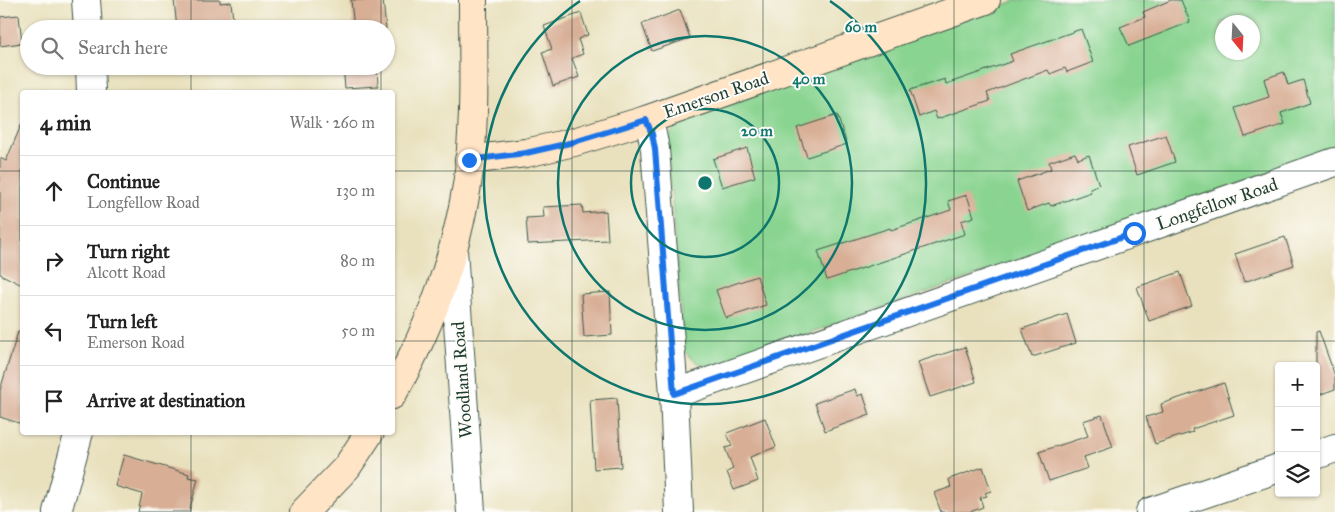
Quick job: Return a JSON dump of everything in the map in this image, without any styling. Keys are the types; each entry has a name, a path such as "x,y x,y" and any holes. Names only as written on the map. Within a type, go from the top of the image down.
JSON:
{"street":[{"path":"86,0 87,20"},
{"path":"395,389 422,337 444,281 467,185 474,96 473,0"},
{"name":"Emerson Road","path":"469,160 526,153 574,142 646,120 986,0"},
{"path":"90,75 91,90"},
{"path":"646,120 652,134 655,149 674,394 678,512"},
{"name":"Longfellow Road","path":"674,394 1335,162"},
{"name":"Woodland Road","path":"452,249 471,512"},
{"path":"56,512 78,435"},
{"path":"304,512 347,467 368,435"},
{"path":"1320,454 1335,448"},
{"path":"1150,512 1275,469"}],"green space":[{"path":"1018,0 1335,0 1335,150 712,367 693,360 684,351 667,143 675,128 689,118 809,72"}],"building":[{"path":"174,0 220,0 220,3 231,2 233,20 176,20"},
{"path":"351,0 383,0 385,20 353,20"},
{"path":"1171,0 1181,0 1190,22 1129,46 1120,27 1145,17 1143,12"},
{"path":"680,10 690,38 652,51 642,24"},
{"path":"581,13 588,35 578,39 583,54 572,58 579,77 553,86 542,52 552,49 544,26"},
{"path":"19,15 20,43 0,46 0,17"},
{"path":"1081,29 1093,62 1067,72 1065,68 1050,74 1048,70 987,93 990,101 937,119 934,111 919,117 910,90 945,79 946,84 1013,61 1010,54"},
{"path":"1284,72 1288,85 1303,80 1310,103 1281,113 1285,124 1245,137 1235,108 1269,97 1264,79"},
{"path":"344,75 377,75 378,86 345,88"},
{"path":"837,115 847,144 807,157 797,128"},
{"path":"20,128 20,284 0,274 0,158 6,161"},
{"path":"1166,135 1175,162 1137,175 1128,147"},
{"path":"747,148 755,177 722,187 713,159"},
{"path":"1075,153 1078,159 1089,155 1099,185 1090,189 1091,192 1051,206 1049,203 1027,211 1017,181 1051,169 1049,162"},
{"path":"967,195 974,217 961,221 965,234 827,280 818,251 951,210 948,201"},
{"path":"582,205 583,213 606,211 608,240 528,244 526,218 544,217 543,207"},
{"path":"1285,237 1294,265 1244,282 1235,254"},
{"path":"1180,272 1192,306 1149,321 1137,287"},
{"path":"757,276 766,305 726,318 716,290"},
{"path":"610,292 612,335 584,337 581,294"},
{"path":"1067,314 1076,343 1032,357 1022,329"},
{"path":"1319,331 1335,376 1335,389 1320,395 1320,362 1316,362 1316,332"},
{"path":"18,332 20,332 20,423 0,417 0,390"},
{"path":"965,347 976,382 930,397 918,362"},
{"path":"1224,383 1234,415 1192,429 1193,432 1155,444 1146,417 1163,412 1161,404"},
{"path":"855,389 857,396 863,394 870,415 825,431 815,403"},
{"path":"617,398 621,467 594,469 590,400"},
{"path":"1102,415 1113,447 1084,457 1088,468 1049,481 1039,452 1088,436 1083,421"},
{"path":"765,418 776,447 750,457 758,481 734,490 727,472 733,469 725,448 732,446 727,433"},
{"path":"124,455 189,474 188,477 198,479 189,512 138,512 142,494 115,486"},
{"path":"983,467 991,491 985,493 987,496 980,498 983,507 970,512 941,512 934,493 951,487 949,479"}],"route":[{"path":"469,160 526,153 574,142 646,120 652,134 655,149 674,394 1134,233"}]}
